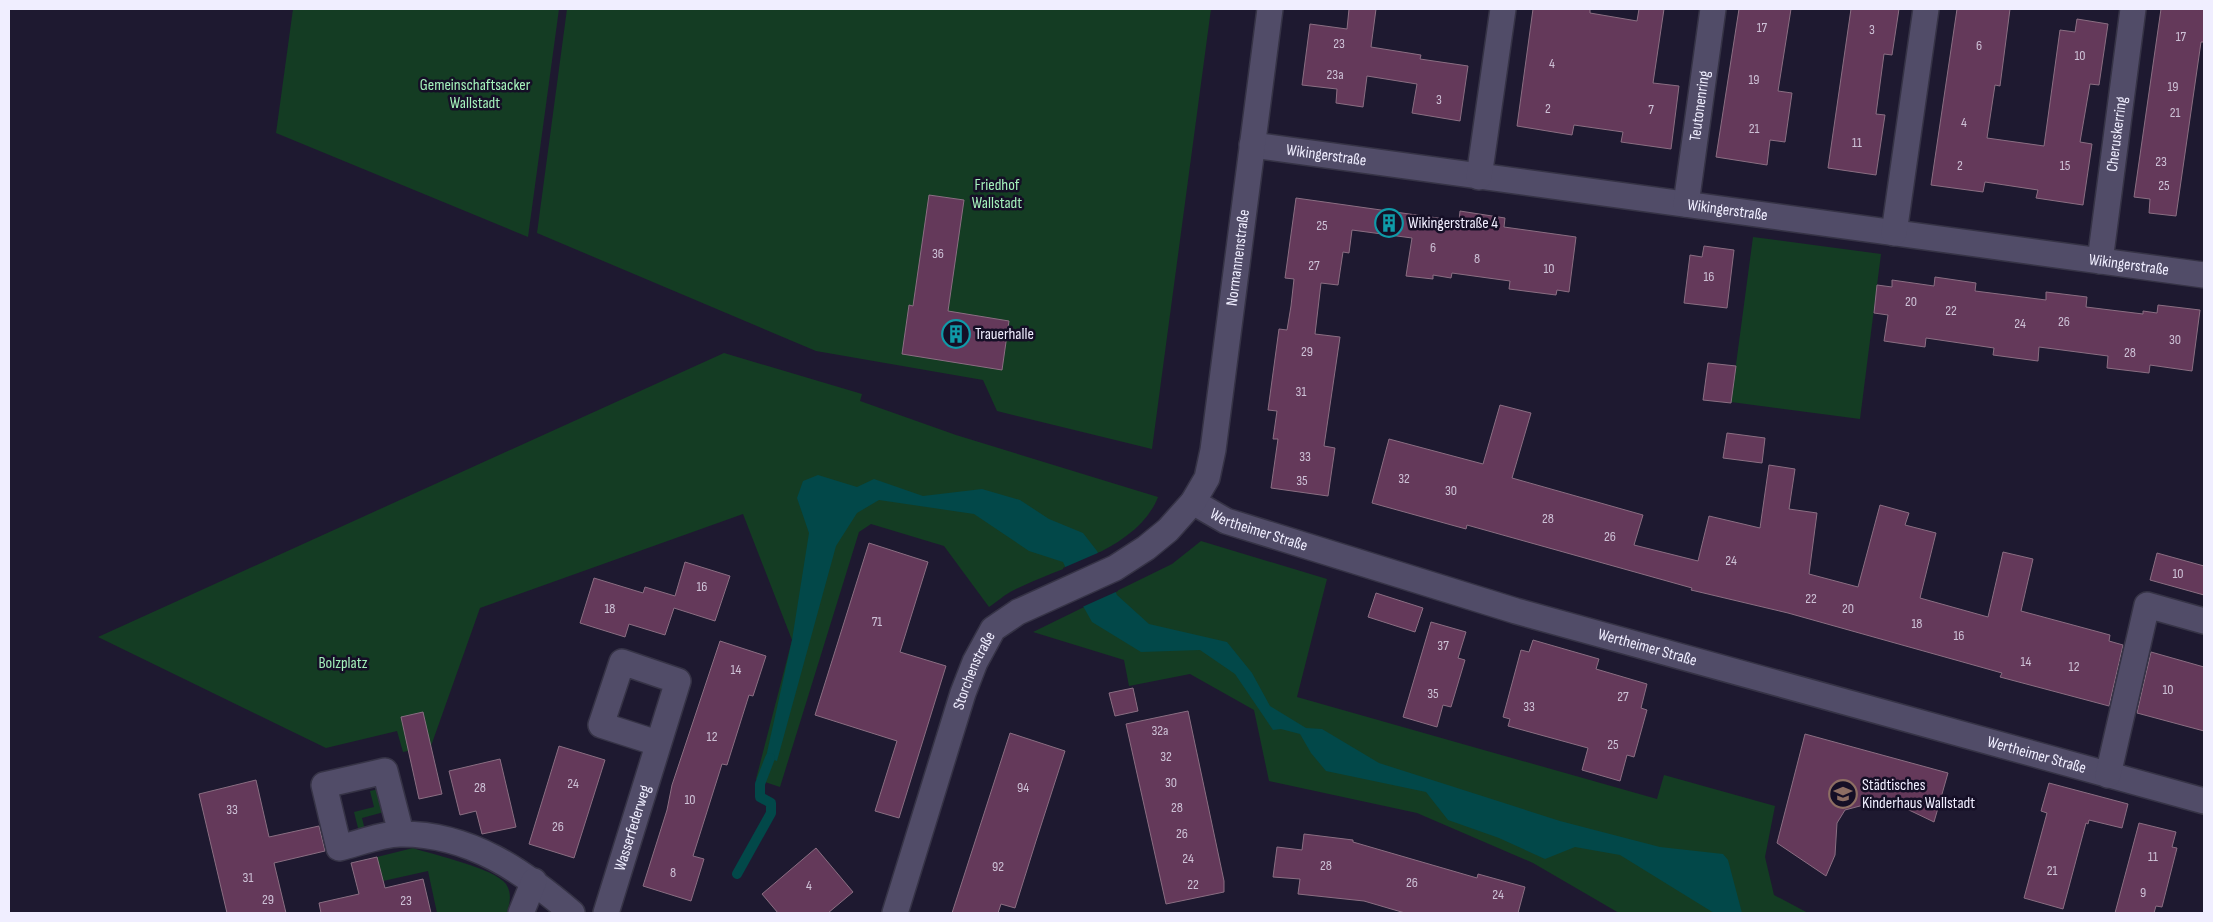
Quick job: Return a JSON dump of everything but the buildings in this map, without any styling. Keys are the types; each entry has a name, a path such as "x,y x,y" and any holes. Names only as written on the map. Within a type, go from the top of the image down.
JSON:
{"street":[{"name":"Normannenstraße","path":"1193,502 1207,478 1213,450 1270,9"},
{"path":"1479,177 1503,9"},
{"name":"Teutonenring","path":"1686,204 1712,9"},
{"path":"1894,233 1926,9"},
{"name":"Cheruskerring","path":"2100,261 2133,9"},
{"name":"Wikingerstraße","path":"1252,145 2204,275"},
{"name":"Storchenstraße","path":"895,913 915,844 975,662 993,629 1018,612 1115,568 1146,548 1168,530 1193,502"},
{"name":"Wertheimer Straße","path":"1193,502 1226,521 1516,611 2204,801"},
{"name":"Wertheimer Straße","path":"2108,776 2147,605 2204,621"},
{"name":"Wasserfederweg","path":"606,913 658,743"},
{"path":"401,833 443,838 484,852 534,881 572,913"},
{"path":"521,913 534,881"}],"green space":[{"name":"Gemeinschaftsacker Wallstadt","path":"293,9 559,9 528,237 276,133"},
{"name":"Friedhof Wallstadt","path":"567,9 1211,9 1152,449 997,411 983,380 816,351 537,233"},
{"path":"1753,237 1881,254 1860,419 1731,402"},
{"name":"Bolzplatz","path":"724,353 862,394 860,401 956,435 1158,497 1148,515 1134,530 1116,543 1075,564 1011,592 989,607 944,546 871,524 859,532 780,787 756,779 792,640 743,514 480,608 431,746 403,752 397,731 326,748 98,637"},
{"path":"1201,541 1327,579 1297,697 1657,799 1664,775 1775,806 1765,857 1774,895 1808,913 1619,913 1533,863 1417,813 1269,781 1254,710 1190,674 1129,686 1124,660 1033,632 1172,564"},
{"path":"379,789 384,812 362,818 365,830 359,832 354,812 374,807 370,791"},
{"path":"413,848 477,867 499,878 506,884 510,894 507,913 437,913 428,871 383,881 377,857"}],"shaded area":[{"path":"818,475 857,487 874,479 923,496 982,489 1020,500 1049,519 1083,533 1097,551 1117,595 1149,624 1227,642 1252,673 1270,706 1306,728 1322,729 1379,763 1560,821 1660,847 1723,854 1728,860 1742,913 1714,913 1620,855 1575,847 1545,859 1499,838 1448,820 1426,792 1326,771 1311,753 1300,734 1281,729 1273,730 1235,674 1200,650 1141,652 1092,622 1063,562 1029,551 974,514 879,500 857,513 836,546 777,761 766,757 792,640 809,533 797,498 803,481"}],"pier":[{"path":"1100,552 1118,591 1080,608 1063,568"}],"waterway":[{"path":"737,874 771,813 771,803 760,797 760,784 770,758"}],"place":[{"name":"Wikingerstraße 4","path":"1389,223"},
{"name":"Trauerhalle","path":"956,334"},
{"name":"Städtisches Kinderhaus Wallstadt","path":"1843,794"}]}
